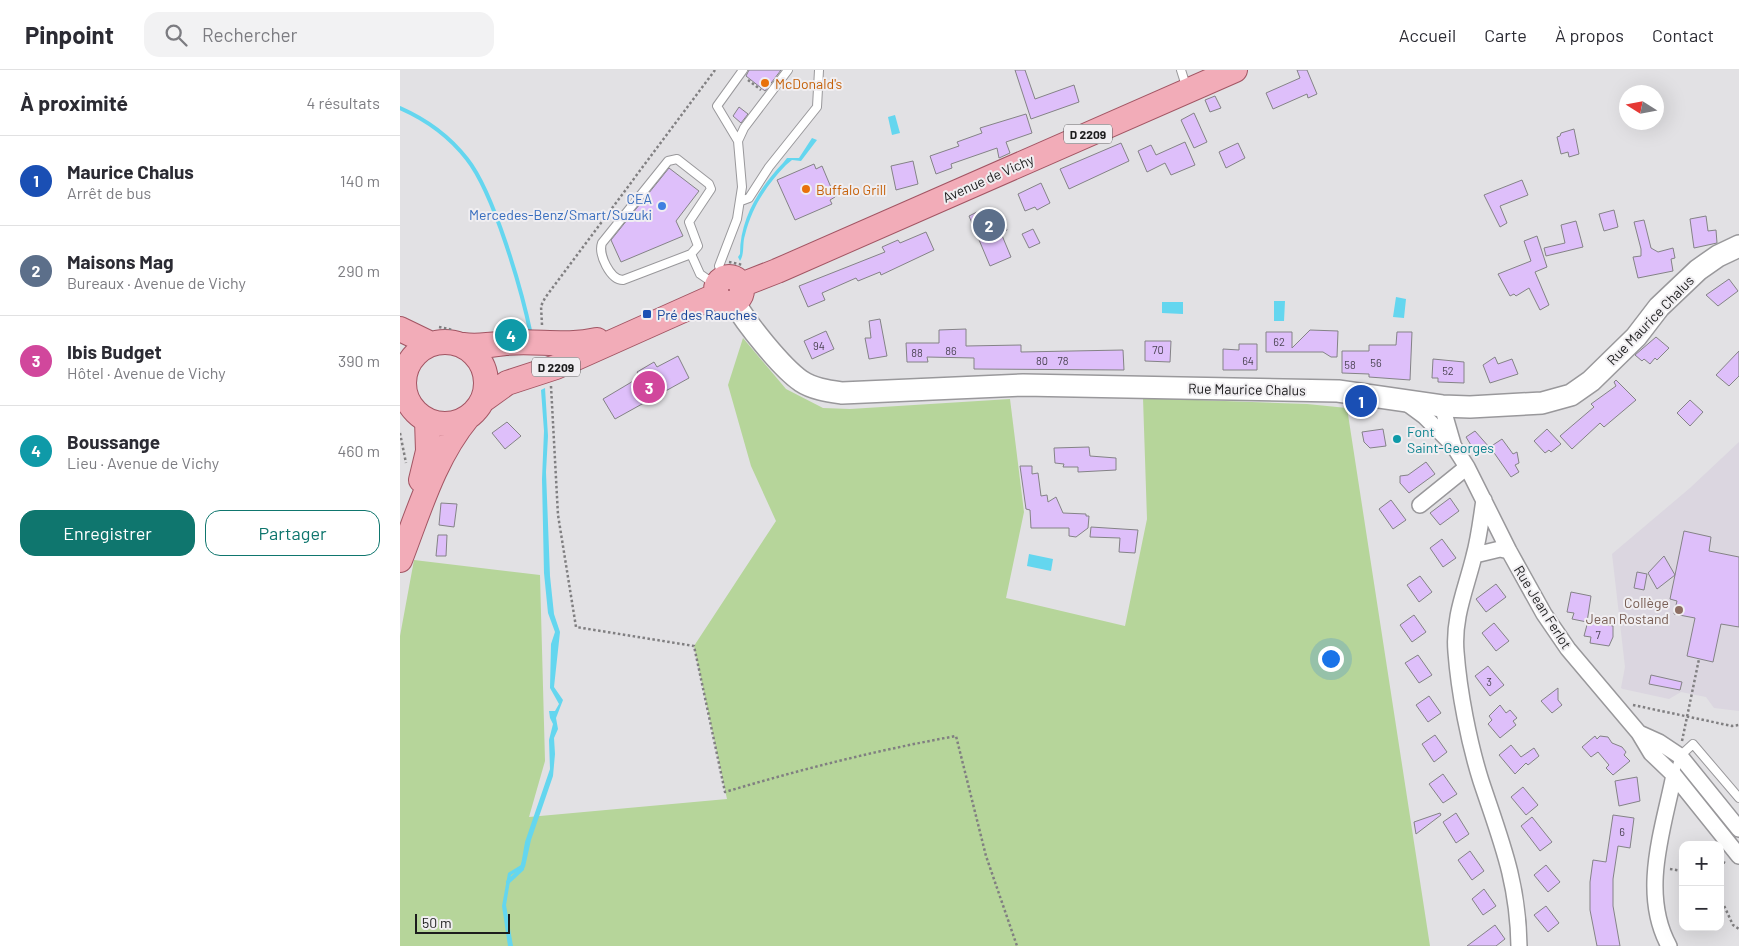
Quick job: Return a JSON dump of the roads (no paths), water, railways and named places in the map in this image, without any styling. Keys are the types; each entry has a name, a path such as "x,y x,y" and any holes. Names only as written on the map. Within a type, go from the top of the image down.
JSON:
{"main road":[{"name":"Avenue de Vichy","path":"475,409 507,383 556,367 726,289 777,272 1184,81 1235,70"},
{"path":"400,329 431,344"},
{"name":"Avenue de Vichy","path":"462,345 480,348 506,343 582,343 630,332"},
{"path":"400,536 426,459 406,393 413,356 431,344 447,342 462,345 479,359 484,369 485,390 475,409 448,424 406,393"},
{"name":"D 2209","path":"400,560 430,480 455,433 475,409"}],"street":[{"name":"Rue Maurice Chalus","path":"726,289 786,368 802,382 842,394 1023,386 1338,391 1442,406 1470,407 1542,403 1571,395 1591,381 1636,337 1659,307 1698,270 1718,256 1739,246"},
{"name":"Rue Jean Ferlot","path":"1403,401 1424,416 1453,445 1468,467 1505,545 1544,614 1568,649 1639,733 1651,752 1674,775 1694,802 1729,836 1732,857"},
{"name":"Rue Jean Ferlot","path":"1442,406 1453,445"},
{"path":"1420,505 1468,467"},
{"path":"1484,500 1476,548 1458,609 1455,630 1460,688 1480,780 1507,856 1512,878 1517,908 1519,946"},
{"path":"1476,548 1500,549 1505,545"},
{"name":"Rue Jean Ferlot","path":"1639,733 1659,742 1687,750 1739,829"},
{"path":"1669,946 1656,911 1655,880 1674,775"}],"lane":[{"path":"726,289 719,266 737,219 741,201 738,141 744,128 788,70"},
{"path":"741,201 749,198 769,167 817,107 819,70"},
{"path":"738,141 717,106 741,72"},
{"path":"677,159 709,184 711,189 689,222 698,246 691,254 623,280 617,280 613,277 601,252 602,243 668,161 677,159"},
{"path":"691,254 700,274 726,289"},
{"path":"1619,710 1631,713 1659,742"},
{"path":"1674,775 1687,750 1739,798"}],"water":[{"path":"895,115 900,133 892,135 888,117"},
{"path":"812,138 817,140 801,161 792,160 786,165 761,197 748,225 740,261 738,257 743,229 752,205 766,183 787,158 799,158"},
{"path":"1396,297 1406,299 1404,318 1393,317"},
{"path":"1274,301 1285,301 1284,321 1274,321"},
{"path":"1162,302 1183,302 1183,314 1162,313"},
{"path":"545,388 548,436 546,472 550,576 554,614 560,632 554,687 563,700 556,718 558,729 554,738 553,776 531,840 525,867 511,875 506,905 513,946 508,946 502,906 508,873 521,865 525,842 550,769 549,740 553,724 549,711 555,711 559,704 550,688 551,644 555,632 548,613 544,573 542,479 544,431 541,390"},
{"path":"1029,554 1053,559 1051,571 1027,566"}],"waterway":[{"path":"400,108 428,123 445,136 467,159 477,175 497,218 506,243 531,335"},
{"path":"508,882 522,869 523,864"}],"place":[{"name":"McDonald's","path":"765,83"},
{"name":"Buffalo Grill","path":"806,189"},
{"name":"CEA Mercedes-Benz/Smart/Suzuki","path":"662,206"},
{"name":"Maisons Mag","path":"989,225"},
{"name":"Pré des Rauches","path":"647,314"},
{"name":"Boussange","path":"511,335"},
{"name":"Ibis Budget","path":"649,387"},
{"name":"Maurice Chalus","path":"1361,401"},
{"name":"Font Saint-Georges","path":"1397,439"},
{"name":"Collège Jean Rostand","path":"1679,610"}]}
